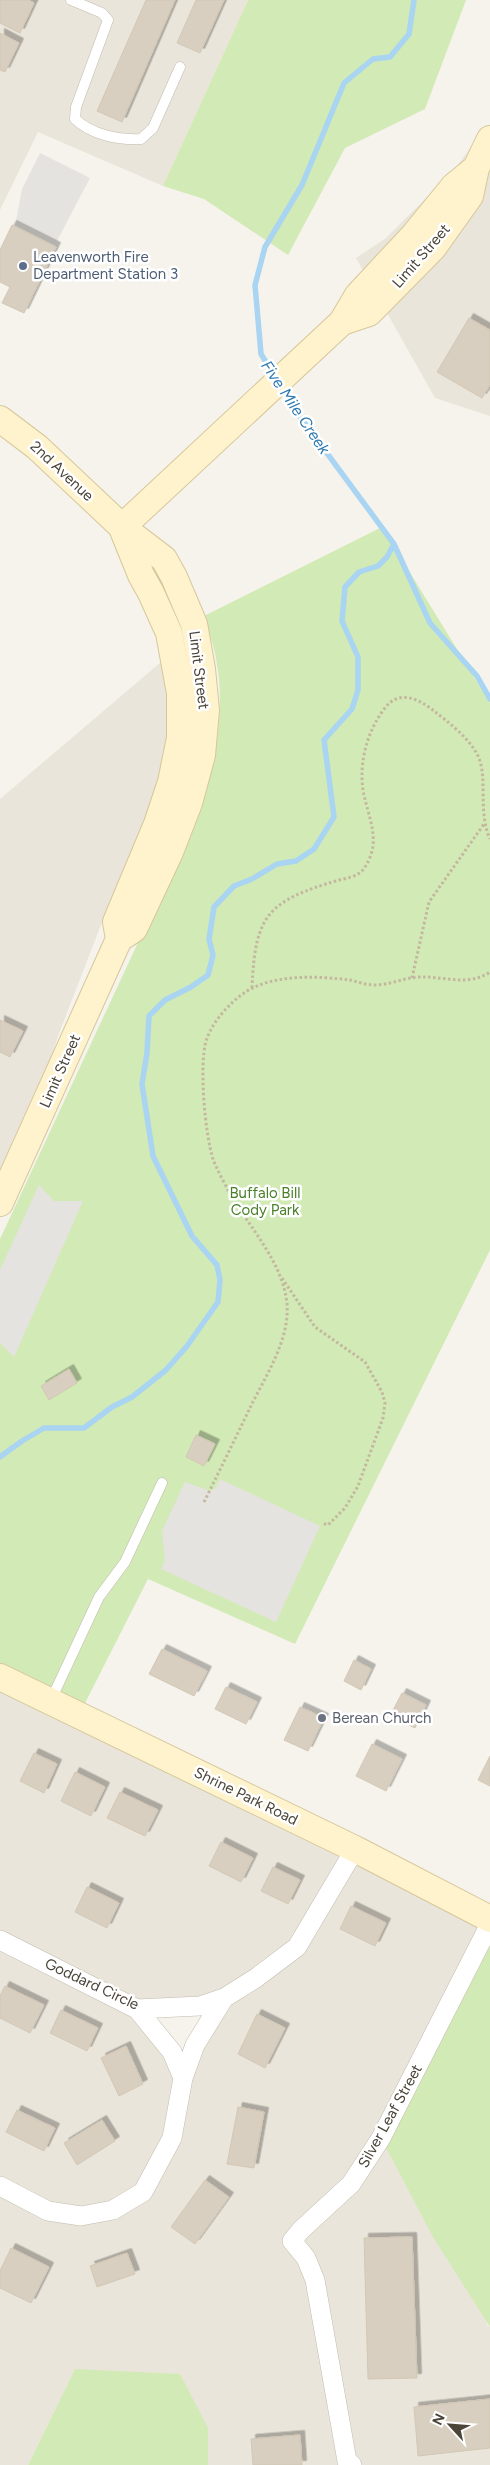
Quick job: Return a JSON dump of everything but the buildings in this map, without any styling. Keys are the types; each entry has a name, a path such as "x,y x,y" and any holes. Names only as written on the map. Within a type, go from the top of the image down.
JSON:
{"street":[{"name":"Limit Street","path":"0,1203 119,939 134,929 174,844 189,802 202,755 206,710 202,669 194,624 174,577 164,559 122,527 342,322 358,296 414,235 454,186 476,168 490,139"},
{"name":"2nd Avenue","path":"0,419 37,447 122,527"},
{"name":"Shrine Park Road","path":"0,1677 355,1849 490,1919"},
{"name":"Goddard Circle","path":"0,1940 137,2009 200,2006 224,1998 256,1978 296,1947 355,1849"},
{"name":"Silver Leaf Street","path":"352,2465 347,2461 315,2280 306,2258 292,2241 301,2230 351,2184 381,2138 490,1924"},
{"path":"0,2186 48,2211 81,2216 113,2210 143,2192 172,2138 183,2078 195,2045 224,1998"},
{"path":"137,2009 157,2031 172,2052 183,2078"}],"lane":[{"path":"71,0 102,13 108,20 76,108 75,119 82,126 120,140 141,139 153,128 180,67"},
{"path":"50,1701 99,1597 125,1562 162,1483"}],"path":[{"path":"252,989 255,944 264,921 271,913 298,894 354,876 362,872 366,866 373,846 363,790 365,749 372,730 389,702 398,697 410,697 418,701 447,722 476,752 480,762 484,824 490,839"},
{"path":"412,978 429,902 484,824"},
{"path":"322,1523 328,1525 336,1519 358,1486 383,1418 385,1403 373,1374 365,1362 315,1327 229,1192 213,1158 206,1121 203,1075 206,1041 220,1016 245,992 262,984 302,978 350,980 373,985 388,984 412,978 477,979 490,972"},
{"path":"204,1502 278,1349 287,1304 279,1273"}],"shaded area":[{"path":"0,0 248,0 163,186 38,132 0,210"},
{"path":"486,127 490,128 490,416 435,398 356,258 386,238 454,170"},
{"path":"40,153 90,178 57,241 16,221 22,189"},
{"path":"181,645 165,780 111,899 58,1036 19,1163 0,1203 0,799"},
{"path":"39,1185 54,1201 83,1201 14,1357 0,1343 0,1270"},
{"path":"220,1479 320,1526 276,1622 161,1569 165,1561 162,1531 185,1482 210,1491 216,1488"},
{"path":"0,1677 490,1919 487,2325 490,2327 490,2465 208,2465 208,2428 75,2369 28,2465 0,2465","holes":["223,1998 183,2077 138,2009"]}],"green space":[{"path":"248,0 466,0 425,109 345,148 288,255 204,199 163,186"},
{"name":"Buffalo Bill Cody Park","path":"382,527 490,703 490,1250 295,1644 148,1579 83,1707 0,1665 0,1239 203,803 218,735 220,700 216,659 204,616"},
{"path":"490,1924 490,2327 433,2237 381,2138"},
{"path":"75,2369 180,2374 208,2428 208,2465 28,2465"}],"waterway":[{"name":"Five Mile Creek","path":"275,377 261,354 255,285 265,247 302,185 344,83 373,59 390,57 409,34 414,0"},
{"name":"Five Mile Creek","path":"281,387 298,414 394,544 430,623 477,676 490,699"},
{"path":"0,1457 44,1428 84,1428 112,1407 132,1397 166,1370 187,1346 218,1302 220,1280 217,1265 192,1236 153,1156 142,1084 147,1053 149,1016 165,1000 191,987 208,975 213,955 209,939 214,907 234,886 252,879 277,864 296,861 314,849 334,817 324,740 352,709 358,690 358,657 342,621 345,587 359,572 378,566 387,557 394,544"}],"place":[{"name":"Leavenworth Fire Department Station 3","path":"23,266"},
{"name":"Berean Church","path":"322,1718"}]}
